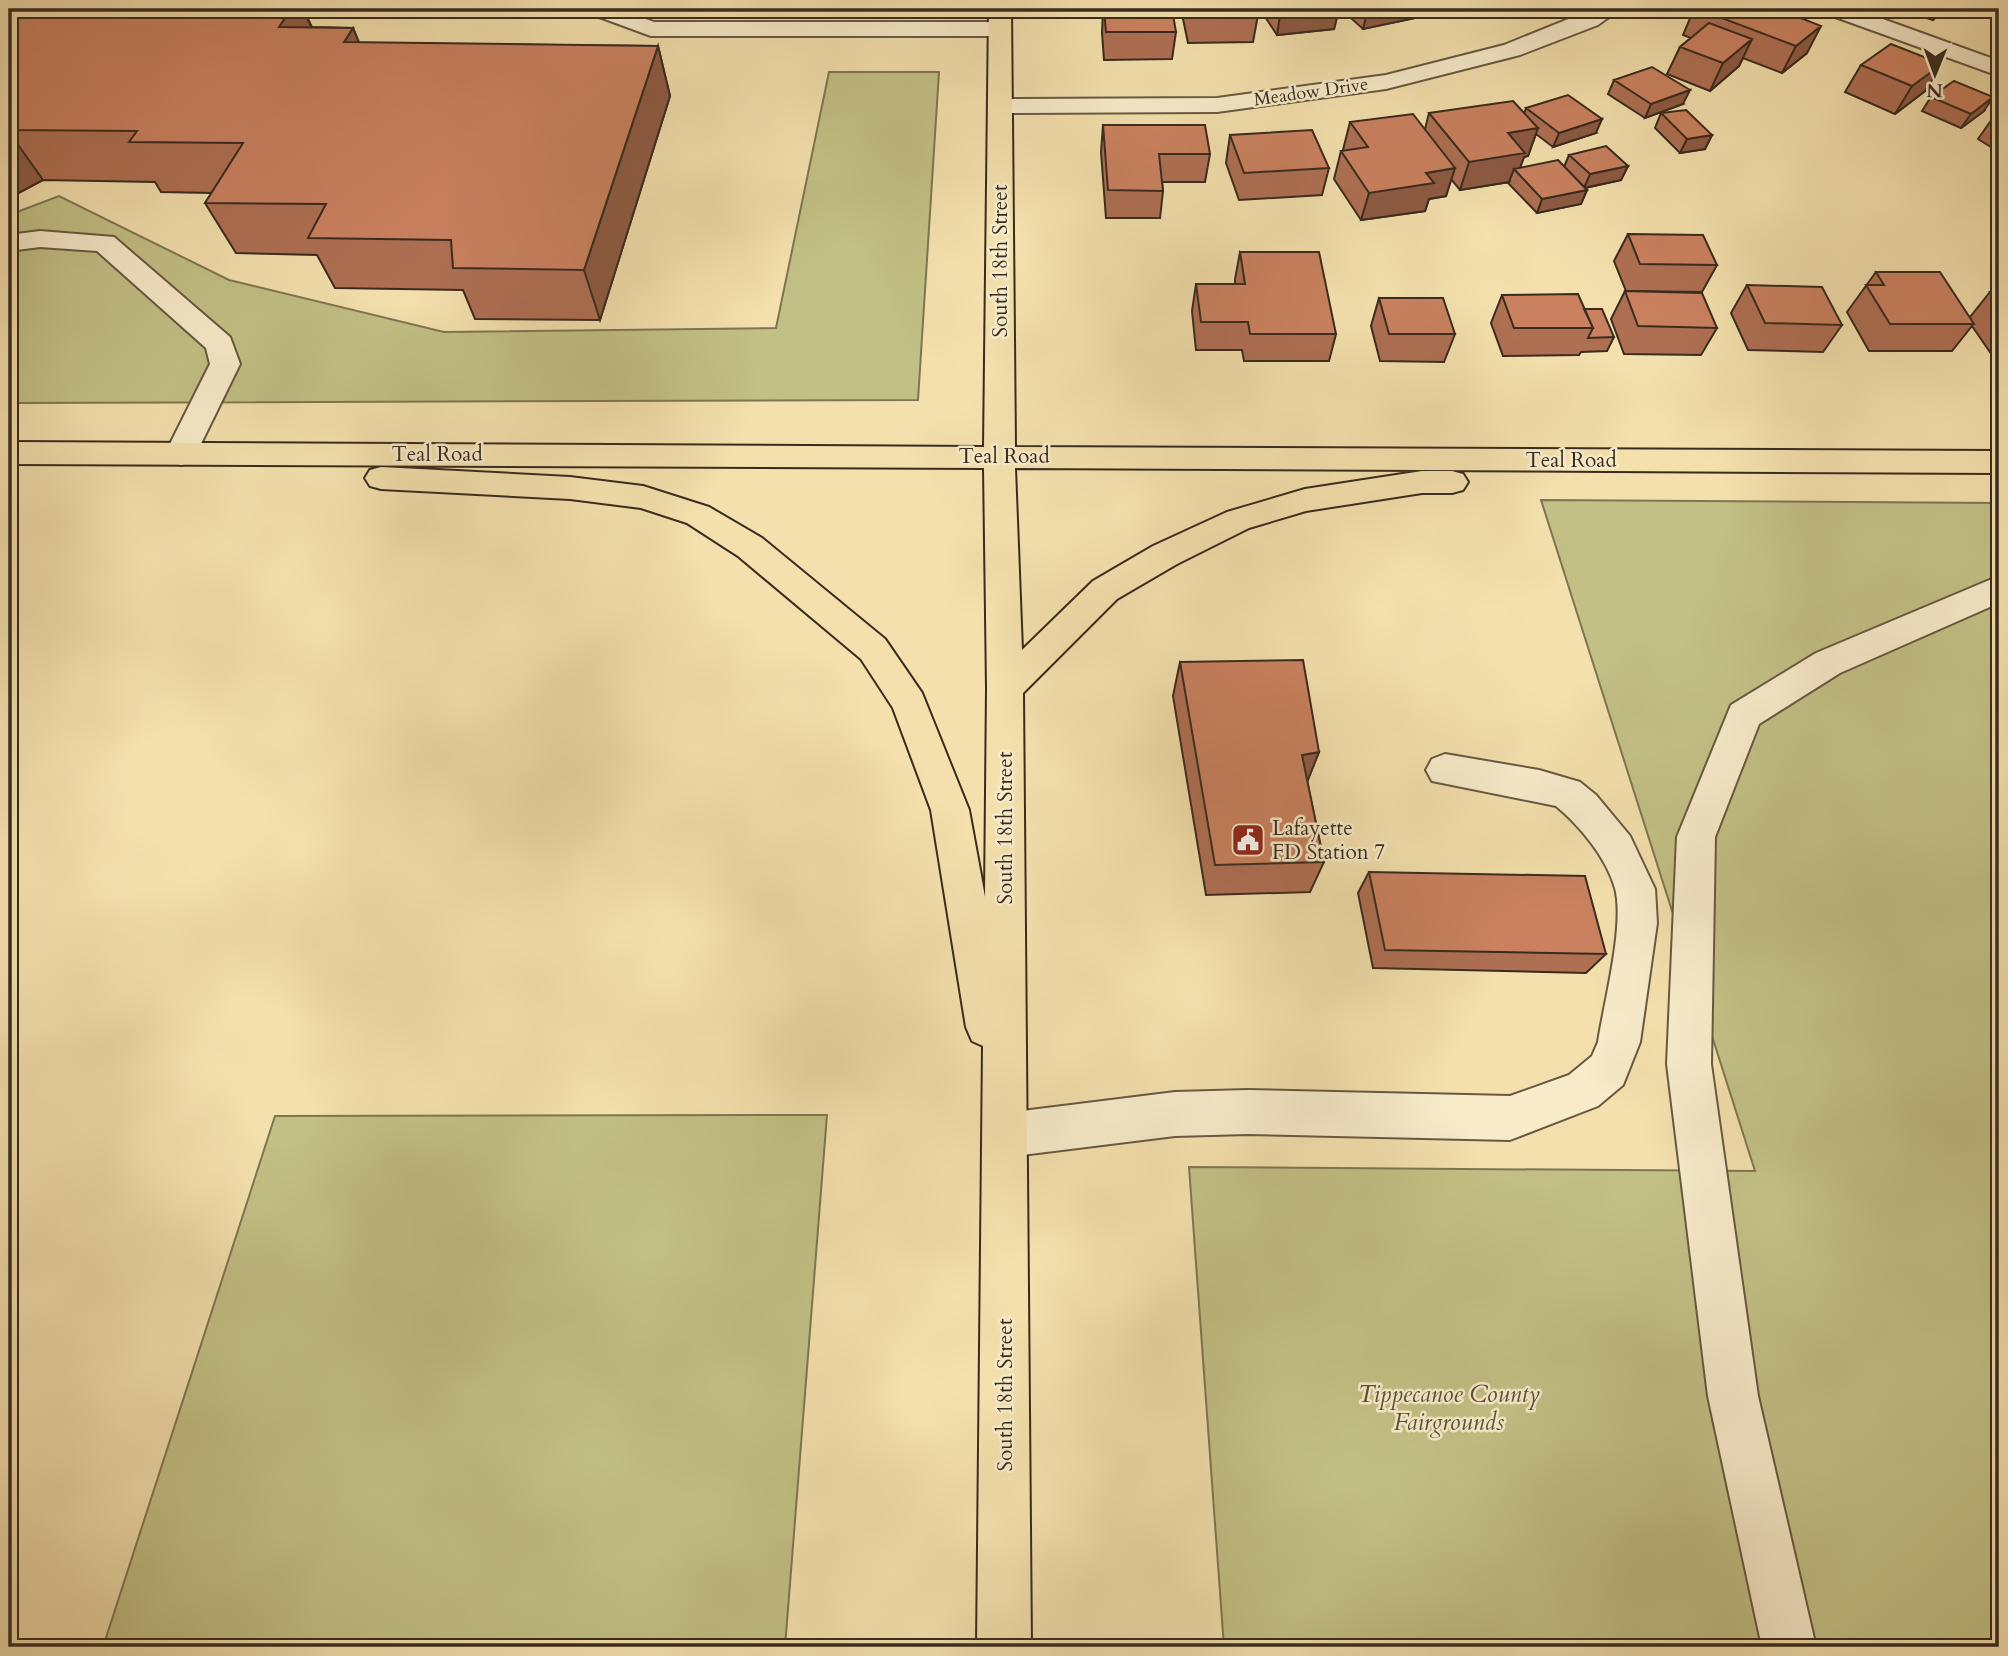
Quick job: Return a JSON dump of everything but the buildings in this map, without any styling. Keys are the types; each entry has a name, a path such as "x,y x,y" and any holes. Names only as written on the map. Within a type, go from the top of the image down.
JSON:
{"main road":[{"name":"South 18th Street","path":"1000,19 999,456 1005,688 1004,1647"},
{"name":"Teal Road","path":"9,453 1999,463"},
{"path":"224,454 377,478 570,488 643,498 698,515 750,547 873,649 908,703 950,810 1006,1135"},
{"path":"1005,688 1105,590 1165,555 1238,520 1305,500 1422,482 1559,479 1709,461"}],"street":[{"path":"599,9 651,29 1000,19"},
{"name":"Meadow Drive","path":"1000,106 1217,105 1385,82 1512,50 1590,20 1609,9"},
{"path":"1835,9 1999,69"},
{"path":"9,243 40,239 104,243 219,344 225,364 181,454"},
{"path":"1789,1647 1733,1396 1689,1063 1696,836 1744,715 1828,663 1999,589"},
{"path":"1006,1135 1175,1114 1248,1112 1510,1118 1583,1091 1600,1077 1608,1070 1619,1042 1637,923 1635,889 1616,848 1583,806 1567,793 1446,770"}],"green space":[{"path":"829,72 939,72 918,400 9,403 9,215 59,196 229,280 444,332 776,328"},
{"name":"Tippecanoe County Fairgrounds","path":"1541,500 1999,503 1999,1647 1224,1647 1189,1167 1755,1171"},
{"path":"827,1115 785,1647 103,1647 275,1116"}],"place":[{"name":"Lafayette FD Station 7","path":"1248,840"}]}
